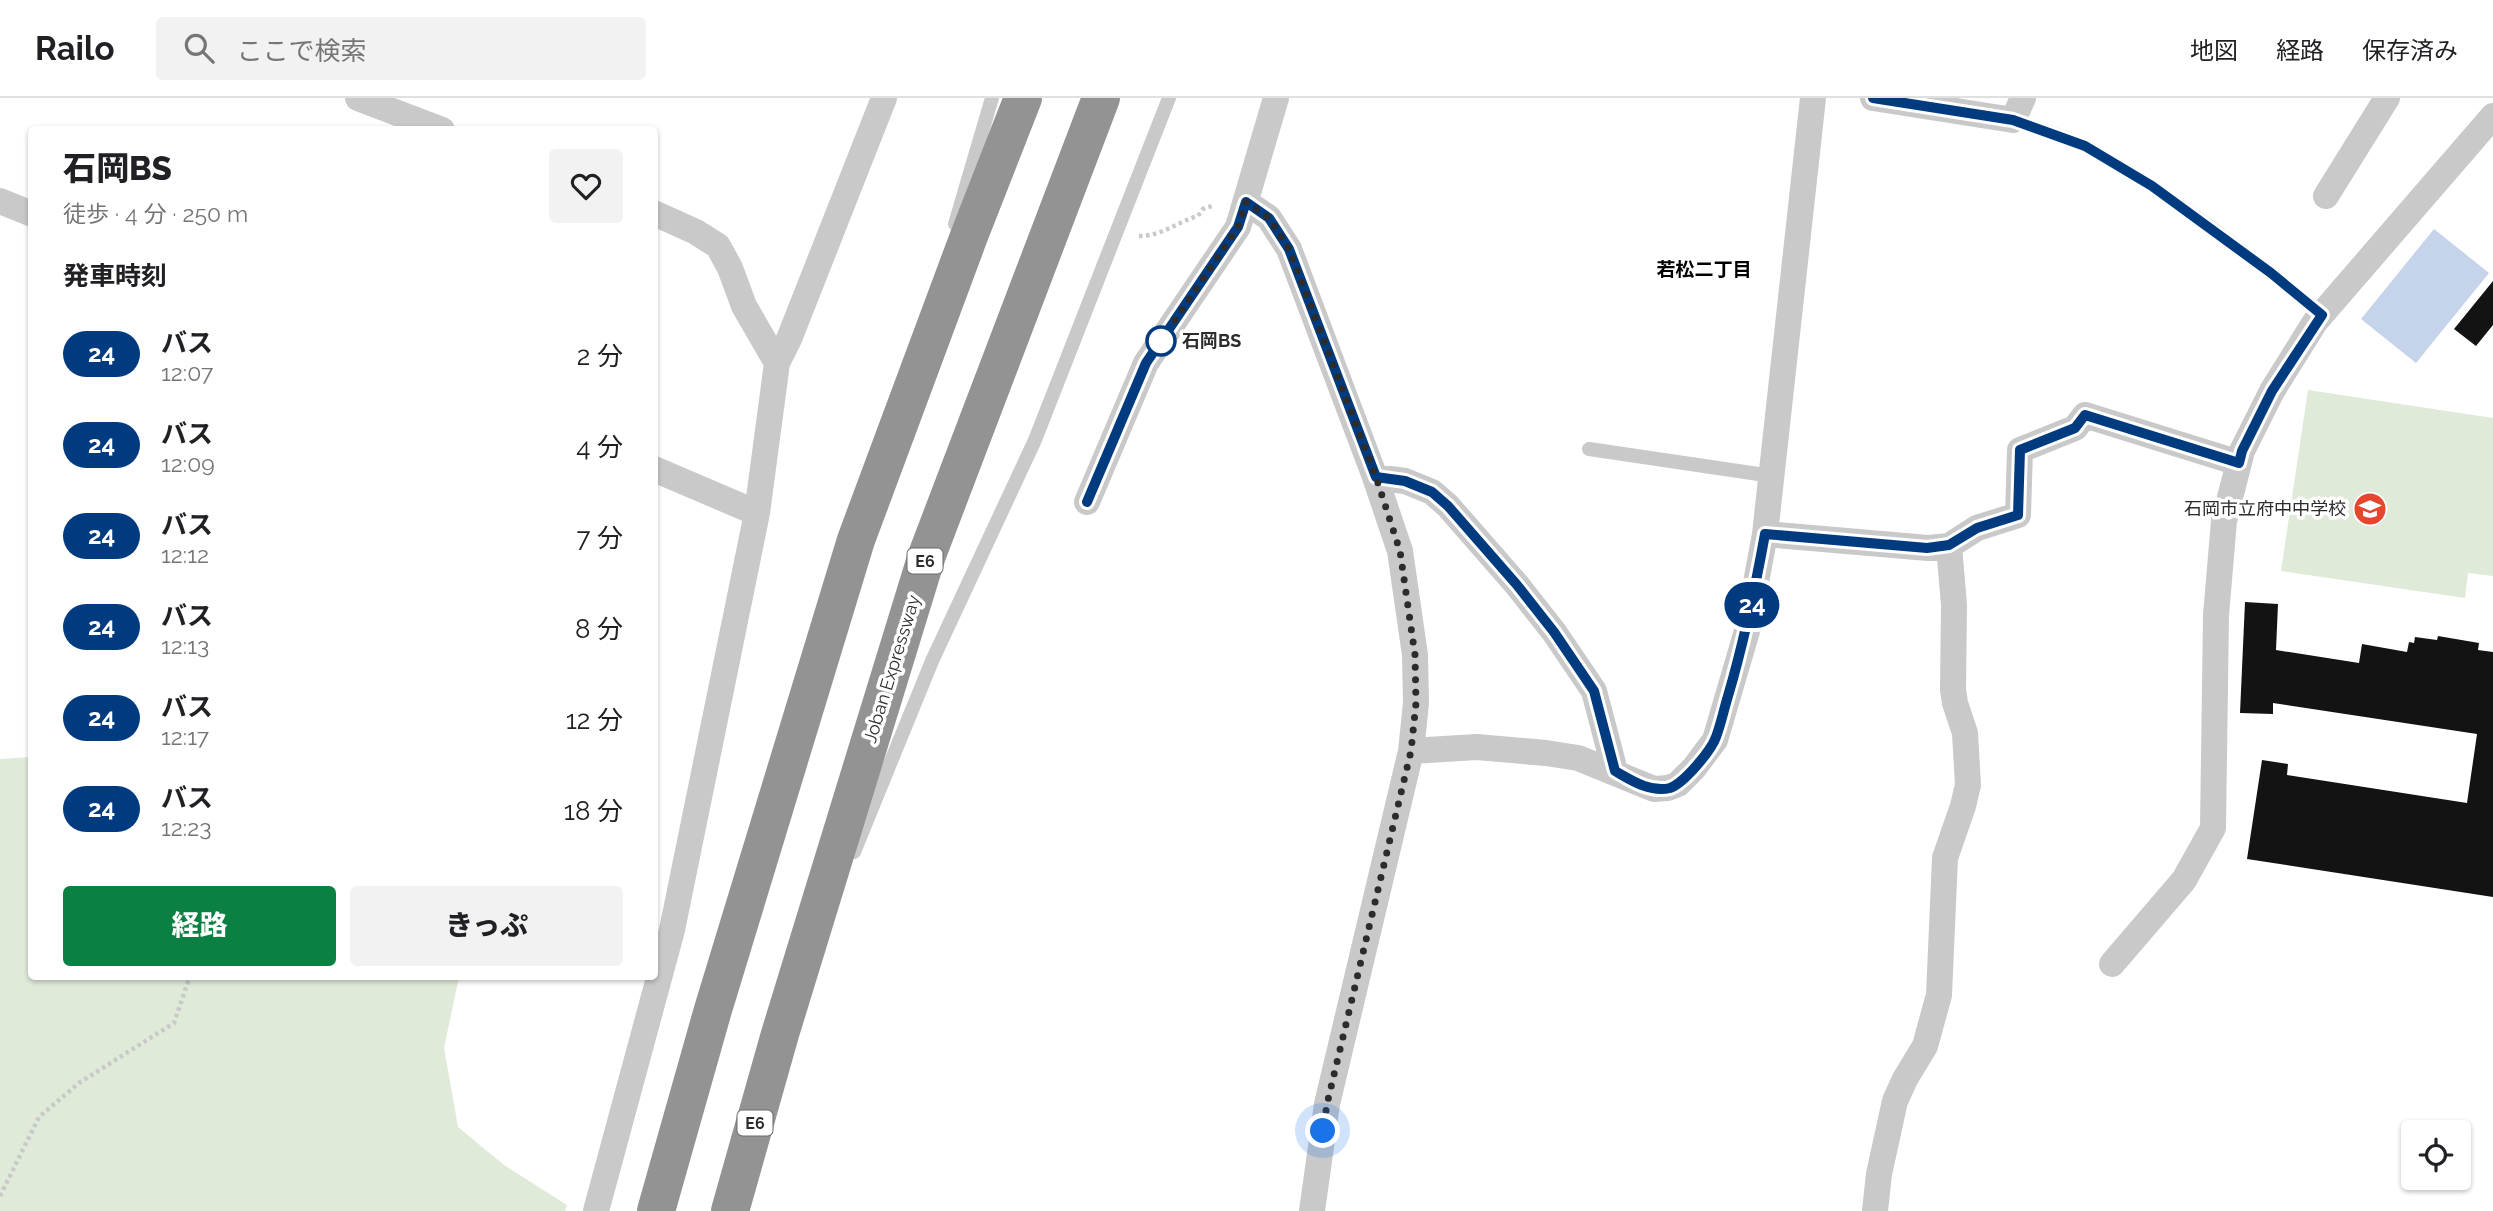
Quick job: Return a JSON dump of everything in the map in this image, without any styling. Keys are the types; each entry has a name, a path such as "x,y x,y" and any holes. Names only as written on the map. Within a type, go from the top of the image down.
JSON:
{"highway":[{"path":"656,1211 712,1013 856,540 964,248 1023,98"},
{"name":"Joban Expressway","path":"730,1211 780,1034 927,555 1101,98"}],"street":[{"path":"358,98 432,126"},
{"path":"596,1211 672,930 757,513 778,363 884,98"},
{"path":"1087,502 1146,363 1238,227 1276,98"},
{"path":"1411,751 1476,747 1578,758 1654,789 1678,784 1695,768 1715,740 1747,631 1765,534 1813,98"},
{"path":"1873,98 2018,109"},
{"path":"2326,196 2387,98"},
{"path":"2112,964 2184,880 2213,828 2216,615 2224,521 2242,451 2272,391 2322,315 2493,116"},
{"path":"0,201 28,212"},
{"path":"1246,202 1269,218 1289,249 1376,477 1400,551 1415,655 1416,703 1411,751 1327,1104 1312,1211"},
{"path":"658,215 696,232 718,246 730,268 744,306 778,363"},
{"path":"1765,534 1927,548 1949,545 1977,528 2018,515 2020,450 2075,428 2085,415 2239,463"},
{"path":"658,471 757,513"},
{"path":"1376,477 1405,481 1432,492 1448,506 1517,585 1554,632 1594,691 1615,771"},
{"path":"1875,1211 1879,1174 1895,1101 1925,1046 1939,995 1945,858 1964,806 1968,785 1965,733 1953,690 1954,605 1949,545"}],"lane":[{"path":"952,234 992,98"},
{"path":"780,1034 932,662 1035,440 1169,98"},
{"path":"2018,109 2152,186 2271,273 2322,315"},
{"path":"891,448 944,261"},
{"path":"1589,449 1772,477"}],"path":[{"path":"1139,236 1173,228 1178,221 1198,216 1203,209 1225,202 1246,202"},
{"path":"0,1196 39,1117 79,1083 174,1023 189,980"}],"green space":[{"path":"2308,390 2493,418 2493,576 2468,573 2465,598 2281,571"},
{"path":"28,757 28,980 458,980 444,1048 458,1127 504,1165 567,1205 565,1211 0,1211 0,759"}],"water":[{"path":"2434,229 2489,273 2416,363 2361,319"}],"building":[{"path":"2493,281 2493,325 2476,346 2454,329"},
{"path":"2245,602 2278,604 2276,650 2359,663 2362,644 2407,652 2409,642 2414,643 2415,637 2437,640 2438,636 2479,643 2478,650 2493,652 2493,897 2247,859 2262,760 2288,764 2287,775 2467,803 2477,734 2273,703 2273,714 2240,713"}],"bus line":[{"name":"24","path":"1087,502 1146,363 1238,227 1246,202 1269,218 1289,249 1376,477 1405,481 1432,492 1448,506 1517,585 1554,632 1594,691 1615,771 1640,785 1654,789 1678,784 1695,768 1715,740 1747,631 1765,534 1927,548 1949,545 1977,528 2018,515 2020,450 2075,428 2085,415 2239,463 2242,451 2272,391 2322,315 2271,273 2152,186 2085,146 2013,120 1873,98"}],"place":[{"name":"石岡BS","path":"1161,341"},
{"name":"石岡市立府中中学校","path":"2370,509"}],"district":[{"name":"若松二丁目","path":"1704,269"}],"route":[{"path":"1161,341 1238,227 1246,202 1269,218 1289,249 1313,307 1376,477 1400,551 1415,655 1416,703 1411,751 1327,1104 1323,1131"}]}
